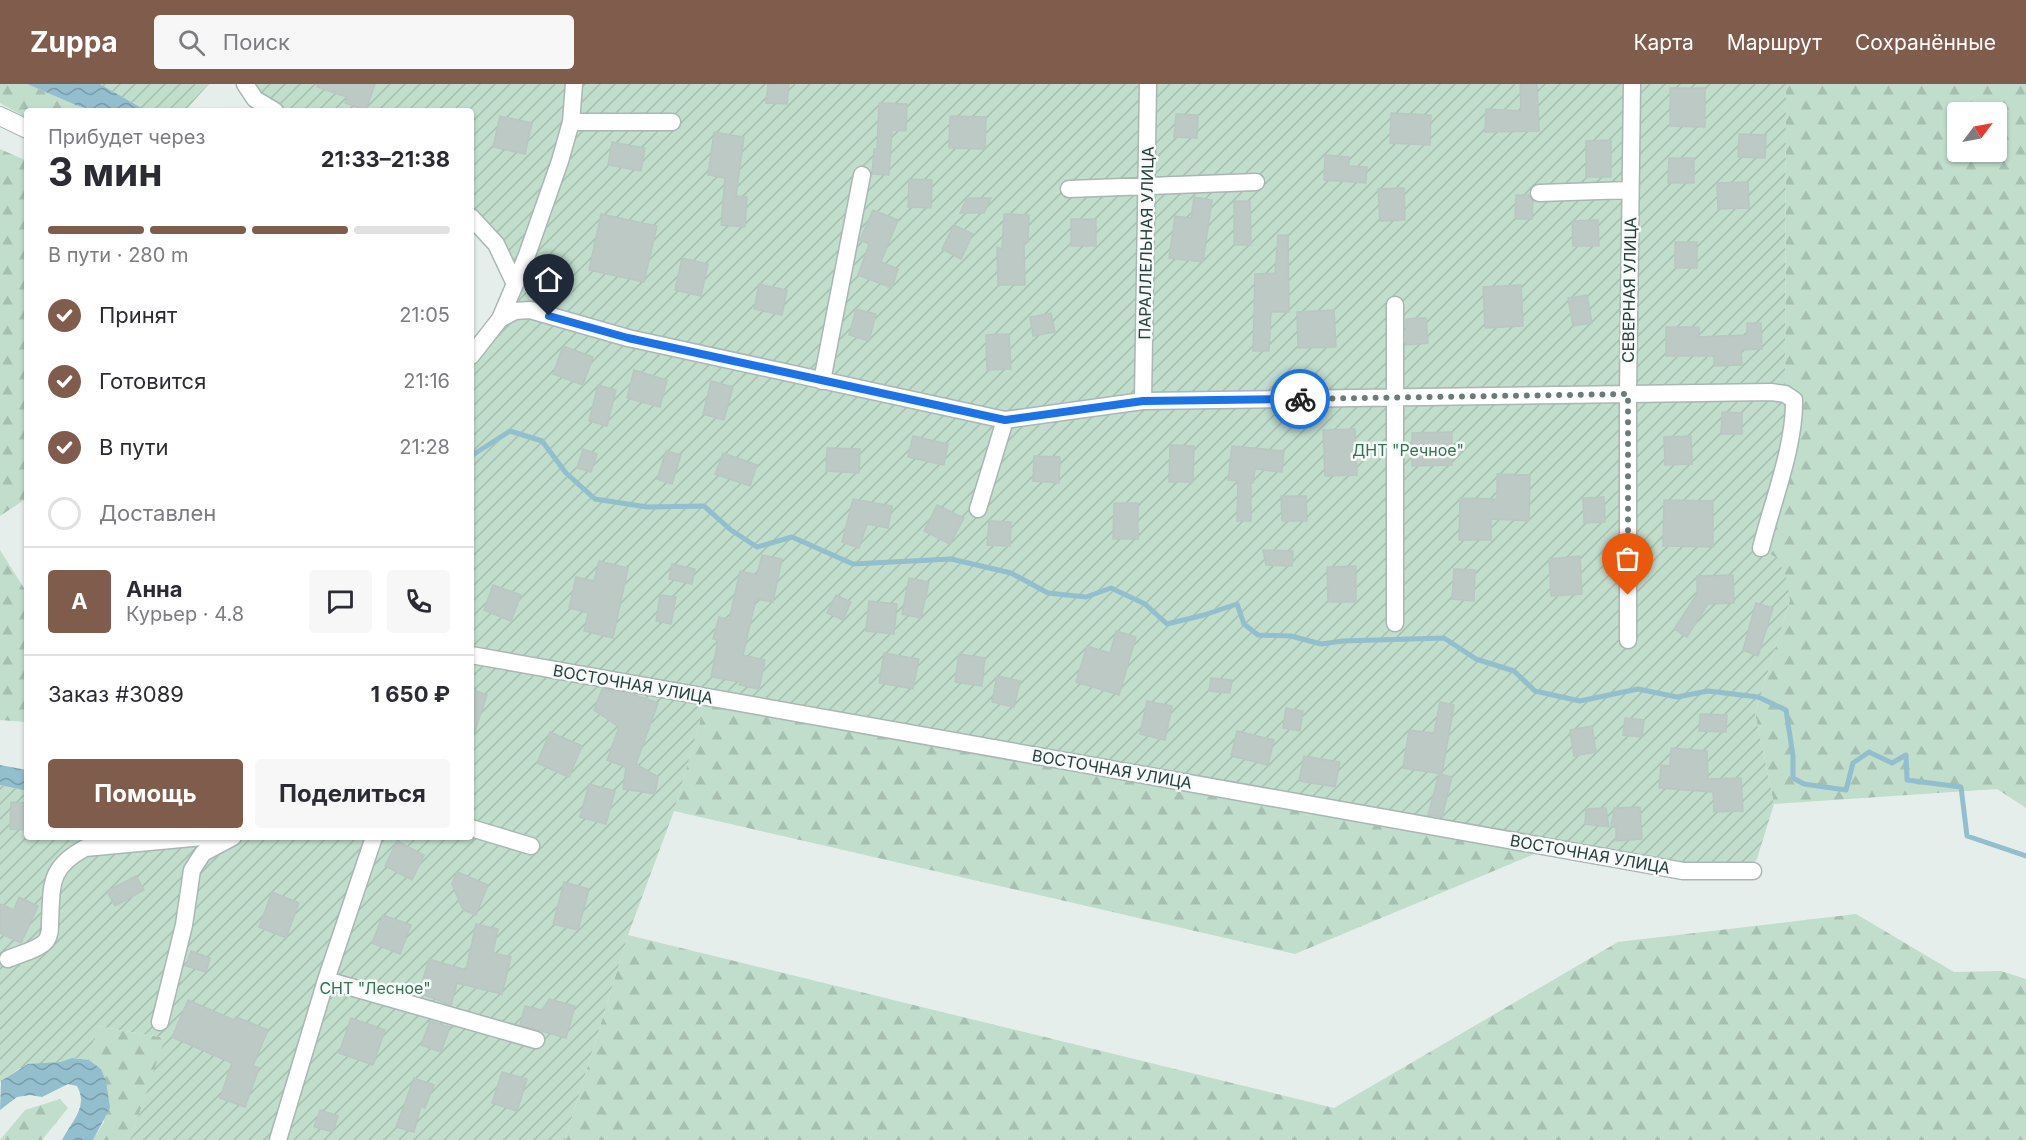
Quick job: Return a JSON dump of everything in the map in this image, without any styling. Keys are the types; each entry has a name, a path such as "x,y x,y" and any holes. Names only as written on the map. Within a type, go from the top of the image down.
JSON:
{"street":[{"path":"245,84 255,99 270,108"},
{"path":"474,352 500,319 534,234 571,122 574,84"},
{"name":"ПАРАЛЛЕЛЬНАЯ УЛИЦА","path":"1143,401 1148,84"},
{"name":"СЕВЕРНАЯ УЛИЦА","path":"1628,640 1632,84"},
{"path":"0,116 24,128"},
{"path":"571,122 672,122"},
{"path":"822,381 862,175"},
{"path":"1069,189 1256,183"},
{"path":"1539,193 1630,190"},
{"path":"474,220 496,244 515,284"},
{"path":"1395,305 1395,623"},
{"path":"500,319 515,311 530,310 628,338 1005,420 1143,401 1771,392 1785,394 1794,400 1794,410 1785,460 1761,548"},
{"path":"978,509 1005,420"},
{"name":"ВОСТОЧНАЯ УЛИЦА","path":"474,656 1668,868 1753,871"},
{"path":"474,829 531,846"},
{"path":"8,959 44,944 49,936 52,888 57,869 70,856 85,848 171,840"},
{"path":"160,1022 184,925 192,870 203,853 227,840"},
{"path":"278,1140 326,980 373,840"},
{"path":"326,980 536,1040"}],"green space":[{"path":"0,84 27,84 85,108 24,108 24,116 0,103"},
{"path":"100,84 209,84 188,108 142,108"},
{"name":"ДНТ \"Речное\"","path":"246,84 1786,84 1785,394 1794,400 1761,548 1777,558 1786,577 1790,600 1755,713 1774,804 1757,859 1748,871 1708,871 707,697 674,811 628,935 565,1140 130,1140 165,1038 97,1026 89,1060 72,1058 20,1068 0,1082 0,785 24,790 24,840 474,840 474,351 512,290 474,222 474,108 272,108"},
{"path":"1786,84 2026,84 2026,808 1997,789 1774,804 1755,713 1790,600 1761,548 1785,394"},
{"path":"0,149 24,160 24,500 0,516"},
{"path":"0,550 24,588 24,722 0,720"},
{"path":"707,696 1551,847 1295,954 674,811"},
{"path":"1856,914 1954,972 2001,971 2026,979 2026,1140 565,1140 628,935 1334,1108 1618,942"},
{"path":"96,1026 166,1038 130,1140 93,1140 104,1122 101,1069 89,1060"},
{"path":"60,1099 68,1108 42,1140 0,1140 25,1110"}],"water":[{"path":"27,84 100,84 142,108 85,108"},
{"path":"0,765 24,769 24,790 0,785"},
{"path":"72,1058 89,1060 101,1069 106,1081 110,1108 93,1140 62,1140 80,1108 81,1101 77,1086 68,1084 42,1097 30,1095 17,1097 0,1110 1,1081 28,1064 60,1062"}],"building":[{"path":"317,84 375,84 367,108 345,103 347,97 317,87"},
{"path":"768,84 789,84 787,104 766,103"},
{"path":"1520,84 1537,84 1539,131 1485,132 1486,109 1521,111"},
{"path":"1670,88 1705,88 1705,127 1670,126"},
{"path":"879,103 907,104 906,131 892,130 889,175 872,174 874,149 877,149"},
{"path":"1391,113 1431,115 1430,145 1390,143"},
{"path":"1176,114 1198,115 1197,138 1174,137"},
{"path":"500,116 532,123 525,154 493,147"},
{"path":"950,116 986,117 985,149 949,148"},
{"path":"714,132 744,137 736,196 747,197 745,227 721,225 725,178 708,175"},
{"path":"1739,134 1766,135 1765,158 1738,157"},
{"path":"1611,140 1611,177 1586,177 1586,141"},
{"path":"612,142 645,148 641,171 608,165"},
{"path":"1325,155 1349,157 1349,166 1367,167 1366,183 1324,180"},
{"path":"1669,158 1694,158 1694,183 1668,183"},
{"path":"909,179 932,180 931,208 908,207"},
{"path":"1748,182 1749,208 1718,209 1717,183"},
{"path":"1404,188 1405,220 1380,221 1378,189"},
{"path":"1516,195 1529,195 1533,201 1532,219 1515,219"},
{"path":"1194,197 1212,200 1203,262 1169,258 1175,216 1191,218"},
{"path":"967,198 991,198 984,213 960,213"},
{"path":"1234,201 1250,201 1251,245 1234,245"},
{"path":"873,210 898,220 881,262 898,269 892,288 858,275 869,244 860,240"},
{"path":"601,214 657,226 644,282 589,270"},
{"path":"1004,214 1029,215 1028,242 1024,242 1025,285 998,285 997,247 1002,249"},
{"path":"1071,219 1096,219 1096,246 1071,246"},
{"path":"1598,220 1599,246 1573,246 1572,221"},
{"path":"954,225 973,234 961,259 942,249"},
{"path":"1278,235 1288,235 1289,312 1271,312 1269,351 1253,351 1255,274 1275,273"},
{"path":"1675,242 1697,242 1697,268 1675,268"},
{"path":"682,258 708,264 701,296 675,290"},
{"path":"759,284 787,290 782,315 754,309"},
{"path":"1521,285 1523,326 1485,328 1483,287"},
{"path":"1587,295 1592,323 1573,326 1568,298"},
{"path":"856,309 876,314 869,341 849,335"},
{"path":"1334,310 1336,347 1298,348 1297,312"},
{"path":"1051,313 1055,332 1033,336 1030,317"},
{"path":"1426,318 1428,343 1406,345 1406,319"},
{"path":"1747,323 1761,323 1762,349 1741,350 1742,365 1714,366 1714,356 1666,356 1666,327 1699,327 1699,337 1747,335"},
{"path":"1009,334 1011,369 987,370 986,335"},
{"path":"563,346 593,357 583,385 553,374"},
{"path":"634,370 667,380 660,407 627,398"},
{"path":"711,381 733,387 724,420 703,414"},
{"path":"598,385 616,390 607,426 589,421"},
{"path":"1722,412 1742,413 1742,434 1721,434"},
{"path":"1355,429 1357,475 1325,476 1323,430"},
{"path":"1452,432 1452,465 1412,466 1412,433"},
{"path":"913,436 948,444 944,465 908,457"},
{"path":"1691,436 1692,464 1665,465 1664,437"},
{"path":"1170,445 1194,446 1193,482 1169,482"},
{"path":"1232,446 1284,451 1282,472 1255,469 1253,483 1251,483 1251,521 1237,521 1238,481 1228,480"},
{"path":"827,448 860,449 859,473 826,471"},
{"path":"583,449 597,454 591,472 577,468"},
{"path":"666,451 681,455 672,484 657,479"},
{"path":"723,453 757,465 750,486 715,474"},
{"path":"1034,456 1060,457 1059,483 1033,481"},
{"path":"1497,474 1530,475 1529,521 1491,519 1491,540 1459,540 1460,498 1497,499"},
{"path":"1281,496 1306,496 1307,521 1282,521"},
{"path":"1604,497 1605,522 1584,523 1583,498"},
{"path":"853,499 892,506 888,528 867,524 859,548 842,542"},
{"path":"1664,500 1713,501 1713,547 1663,546"},
{"path":"1114,503 1138,503 1138,539 1113,539"},
{"path":"937,505 964,518 950,544 924,531"},
{"path":"989,521 1011,522 1010,546 987,545"},
{"path":"1263,550 1293,551 1292,566 1266,565"},
{"path":"762,555 782,559 773,602 756,599 743,655 765,660 759,689 739,685 740,682 711,677 718,640 713,639 719,617 729,620 740,571 757,575"},
{"path":"1580,556 1582,594 1551,596 1549,559"},
{"path":"599,561 628,568 613,638 584,631 588,613 569,608 576,577 594,581"},
{"path":"672,564 695,569 692,584 669,579"},
{"path":"1356,566 1356,602 1328,602 1327,567"},
{"path":"1454,569 1475,570 1474,601 1452,599"},
{"path":"1733,575 1734,603 1708,604 1687,637 1674,629 1697,594 1697,576"},
{"path":"909,578 929,582 921,618 902,614"},
{"path":"493,585 521,595 511,621 484,610"},
{"path":"660,595 676,597 671,624 656,621"},
{"path":"836,595 851,602 843,620 827,613"},
{"path":"869,601 897,604 894,634 866,631"},
{"path":"1756,603 1773,608 1758,656 1743,650"},
{"path":"1116,631 1136,637 1119,695 1076,682 1087,646 1110,653"},
{"path":"884,653 919,659 913,689 879,683"},
{"path":"959,654 985,658 982,686 955,682"},
{"path":"997,676 1020,681 1014,707 992,702"},
{"path":"1211,678 1232,680 1230,693 1209,691"},
{"path":"602,689 632,694 658,703 636,764 658,777 655,794 623,789 626,767 607,760 619,727 594,710"},
{"path":"474,690 487,695 474,734"},
{"path":"1147,701 1172,706 1165,740 1140,734"},
{"path":"1440,702 1454,705 1442,774 1403,768 1409,730 1434,733"},
{"path":"1286,708 1303,711 1300,731 1283,728"},
{"path":"1700,714 1727,715 1726,732 1699,731"},
{"path":"1625,718 1644,720 1642,737 1623,735"},
{"path":"1592,726 1596,752 1574,756 1570,730"},
{"path":"1237,731 1274,740 1268,765 1231,756"},
{"path":"550,732 582,746 569,777 537,763"},
{"path":"1671,748 1707,751 1708,779 1741,778 1743,811 1714,812 1713,792 1659,788 1661,765 1670,766"},
{"path":"1304,756 1340,762 1335,787 1299,781"},
{"path":"1439,774 1452,777 1442,817 1428,815"},
{"path":"589,784 615,791 606,824 580,817"},
{"path":"11,802 24,803 24,830 10,829"},
{"path":"1640,807 1642,839 1616,841 1616,827 1611,827 1614,808"},
{"path":"1606,808 1609,827 1585,824 1586,809"},
{"path":"397,841 424,855 412,880 385,866"},
{"path":"457,872 488,885 476,915 463,910 452,884"},
{"path":"136,876 144,890 115,906 107,891"},
{"path":"564,882 589,889 578,930 553,924"},
{"path":"272,892 299,903 286,938 259,927"},
{"path":"19,897 38,906 21,943 0,933 0,904 14,910"},
{"path":"383,915 411,925 400,954 372,943"},
{"path":"476,924 498,929 493,953 511,957 502,994 457,983 451,1005 419,993 429,959 466,970"},
{"path":"191,951 210,958 206,972 186,966"},
{"path":"549,999 575,1006 566,1038 520,1025 525,1006 542,1010"},
{"path":"188,1000 234,1020 236,1017 268,1030 253,1066 259,1068 245,1107 220,1098 232,1063 172,1037"},
{"path":"351,1018 385,1030 373,1065 339,1053"},
{"path":"430,1021 450,1027 441,1052 421,1045"},
{"path":"502,1072 527,1079 517,1111 492,1103"},
{"path":"414,1078 434,1085 425,1108 421,1106 414,1132 396,1127"},
{"path":"320,1110 338,1116 333,1132 314,1127"}],"waterway":[{"path":"474,454 510,431 542,441 566,473 595,499 647,507 704,506 731,530 757,547 792,537 853,564 951,559 1011,573 1048,593 1086,597 1111,588 1145,604 1167,624 1237,604 1244,624 1258,635 1291,636 1321,644 1343,641 1444,638 1476,659 1514,671 1535,691 1580,701 1638,689 1677,697 1708,691 1758,697 1786,710 1793,756 1793,778 1804,784 1846,790 1853,763 1869,752 1892,763 1906,755 1907,780 1961,787 1967,836 2026,856"}],"way so far":[{"path":"1300,399 1628,394 1628,595"}],"route":[{"path":"549,316 628,338 1005,420 1143,401 1300,399"}],"park label":[{"name":"СНТ \"Лесное\"","path":"375,988"}]}
